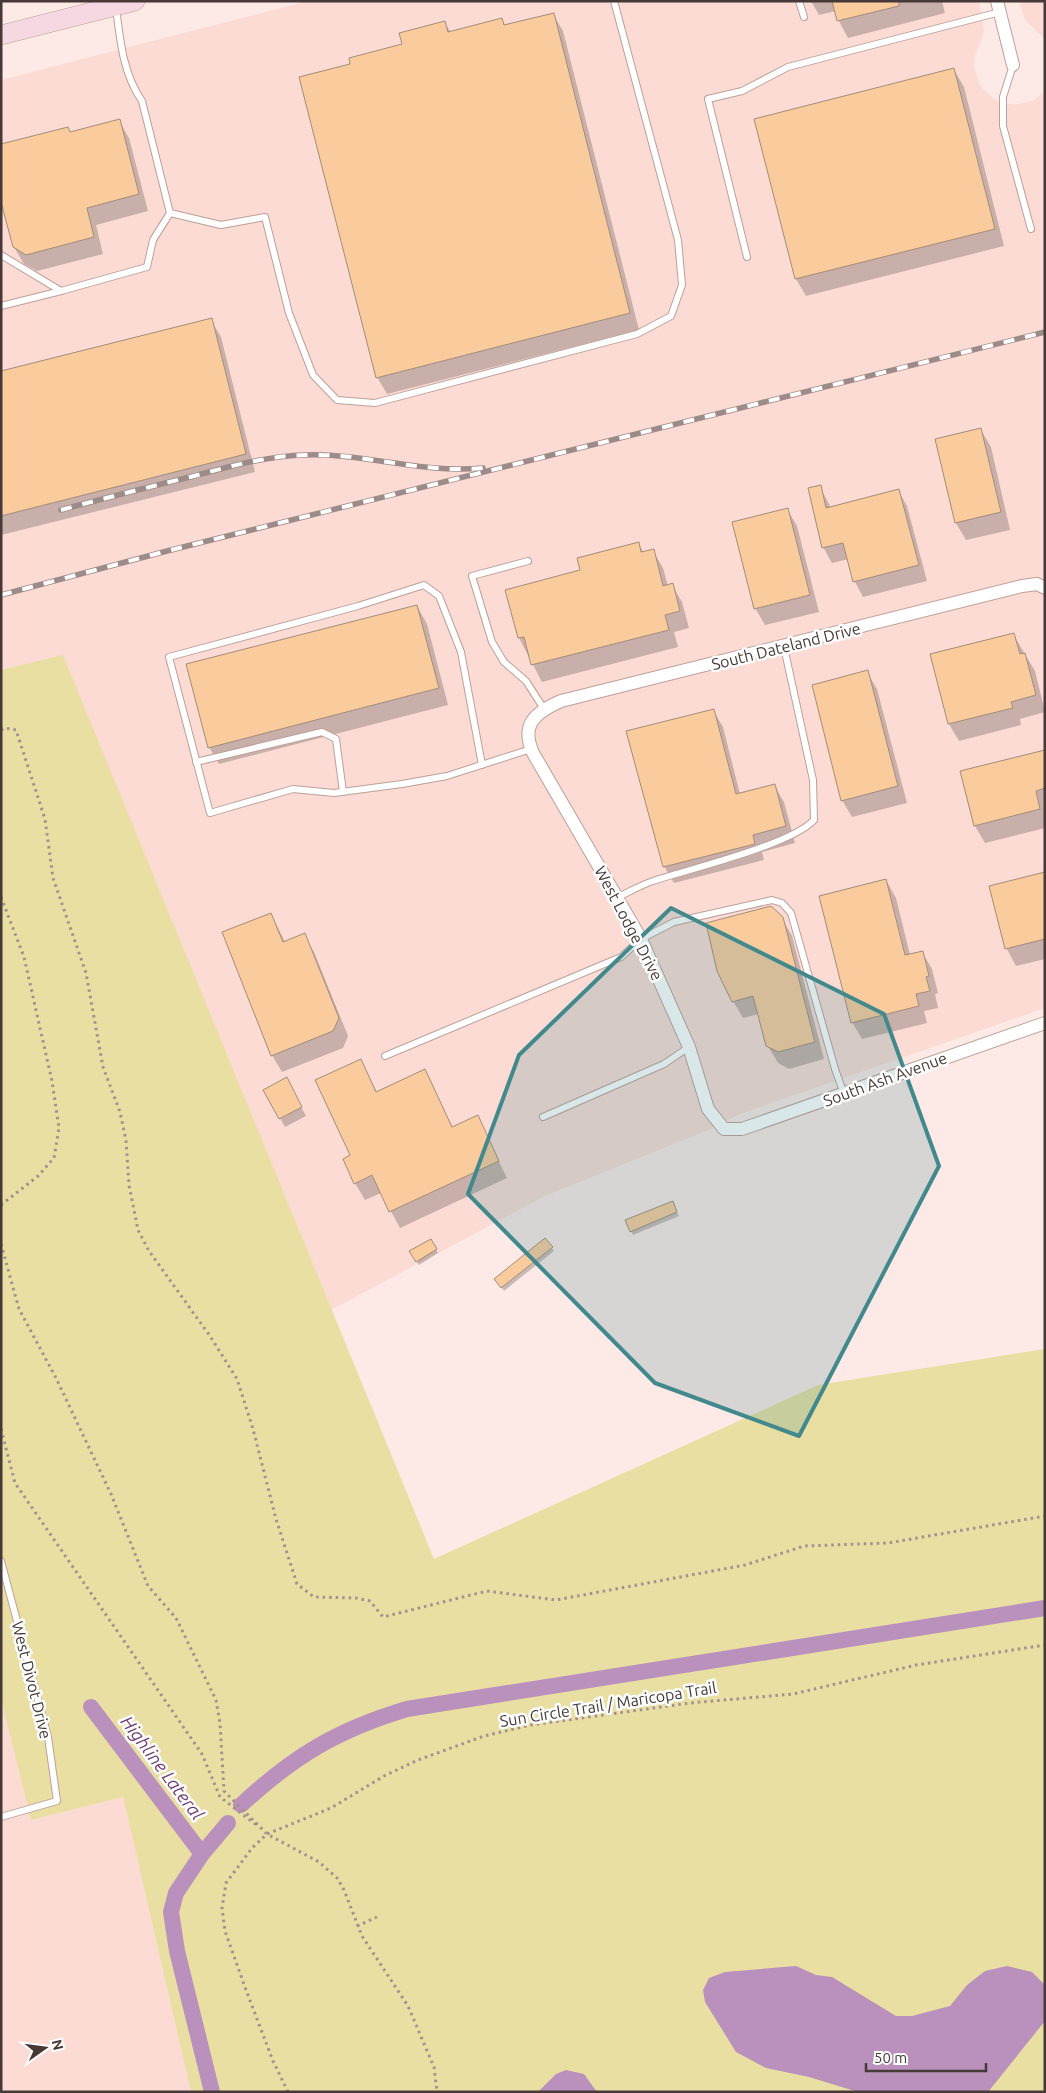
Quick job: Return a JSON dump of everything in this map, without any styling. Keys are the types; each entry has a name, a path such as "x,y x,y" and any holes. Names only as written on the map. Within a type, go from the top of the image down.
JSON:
{"main road":[{"path":"1,35 114,3 135,1"}],"street":[{"path":"999,7 1013,65"},
{"name":"South Dateland Drive","path":"531,720 544,708 561,701 784,647 1022,586 1037,584 1045,588"},
{"name":"West Lodge Drive","path":"531,720 527,739 641,940 689,1047 708,1109 724,1129"},
{"name":"South Ash Avenue","path":"724,1129 742,1129 1045,1023"}],"lane":[{"path":"170,212 221,225 265,217 289,314 313,375 337,400 375,403 637,334 671,316 682,285 678,240 614,1"},
{"path":"799,1 804,17"},
{"path":"1,306 146,267 153,240 170,212 142,101 131,85 114,3"},
{"path":"747,257 708,99 742,91 788,68 999,7"},
{"path":"1013,65 1003,97 1003,126 1031,229"},
{"path":"1,255 61,291"},
{"path":"528,561 472,576 492,642 504,662 526,681 544,708"},
{"path":"482,765 461,652 439,596 424,585 358,606 169,657 210,813 293,790 343,792 429,779 482,765 532,749"},
{"path":"618,897 650,882 776,842 807,828 814,820 813,780 784,647"},
{"path":"196,762 322,732 336,740 343,792"},
{"path":"385,1056 621,957 641,940 674,922 772,900 782,903 791,913 844,1094"},
{"path":"543,1118 664,1064 689,1047"},
{"name":"West Divot Drive","path":"1,1561 48,1737 57,1801 1,1817"}],"path":[{"path":"1,730 5,728 16,730 45,818 54,878 86,973 103,1067 120,1112 126,1140 129,1185 138,1230 149,1251 210,1336 237,1379 253,1429 276,1519 297,1584 314,1597 356,1598 370,1601 383,1617 487,1591 556,1600 745,1565 804,1546 888,1543 1045,1516"},
{"path":"1,897 24,957 52,1081 58,1128 54,1158 38,1176 1,1205"},
{"path":"1,1244 19,1309 56,1378 111,1494 148,1586 176,1618 216,1700 220,1723 224,1791 267,1834"},
{"path":"1,1429 15,1483 202,1754 220,1797 267,1834 319,1862 337,1878 348,1899 357,1926 408,2006 434,2068 438,2092"},
{"name":"Sun Circle Trail / Maricopa Trail","path":"288,2092 273,2061 246,1990 225,1931 222,1908 226,1884 252,1848 267,1834 331,1808 384,1776 418,1760 484,1736 531,1725 690,1703 793,1694 916,1665 1045,1645"},
{"path":"357,1926 377,1917"}],"highlighted area":[{"path":"671,908 884,1014 939,1166 799,1436 655,1383 468,1194 519,1055"}],"shaded area":[{"path":"308,1 979,1 984,31 975,56 974,66 980,86 995,100 1014,105 1033,101 1045,91 1045,1008 740,1114 706,1131 545,1196 331,1310 64,658 1,674 1,80"},
{"path":"1019,1 1045,1 1045,39 1025,20"},
{"path":"63,655 434,1559 818,1385 1045,1349 1045,2092 191,2092 123,1797 31,1820 1,1699 1,670"},
{"path":"1,1699 31,1820 123,1797 191,2092 1,2092"},
{"path":"796,1966 816,1975 832,1977 896,2016 912,2016 950,2006 967,1985 985,1971 1007,1966 1032,1972 1045,1985 1045,2021 988,2092 858,2092 809,2077 766,2068 736,2052 705,2002 703,1990 709,1978 725,1972"},
{"path":"566,2070 584,2074 597,2092 538,2092 556,2074"}],"building":[{"path":"832,1 899,1 899,6 837,21"},
{"path":"554,13 630,313 376,378 299,77 350,64 349,58 402,44 399,33 445,21 448,32 502,18 504,25"},
{"path":"954,68 995,229 795,279 754,119"},
{"path":"120,119 139,194 87,208 94,237 26,255 13,247 1,202 1,144 68,127 70,132"},
{"path":"212,318 246,454 1,516 1,371"},
{"path":"981,428 1001,512 955,523 935,439"},
{"path":"821,485 826,508 899,489 919,565 853,582 843,543 822,548 808,488"},
{"path":"788,508 810,595 754,609 732,522"},
{"path":"639,542 641,552 654,549 663,586 673,583 680,611 665,615 669,630 531,665 524,637 518,638 505,590 580,570 577,558"},
{"path":"417,605 439,688 208,748 186,664"},
{"path":"1014,633 1020,654 1025,653 1036,695 1011,702 1013,708 948,724 930,654"},
{"path":"868,670 898,786 841,801 812,685"},
{"path":"714,709 736,794 775,784 786,826 753,835 755,844 663,867 626,731"},
{"path":"1045,750 1045,788 1036,791 1040,809 974,826 960,771"},
{"path":"1045,872 1045,939 1005,949 989,886"},
{"path":"886,879 905,955 923,951 929,976 926,977 930,991 916,994 919,1006 851,1023 819,896"},
{"path":"771,906 783,917 815,1042 778,1052 766,1046 753,996 732,1002 717,971 706,923"},
{"path":"271,913 283,942 305,933 339,1018 333,1031 271,1056 222,932"},
{"path":"361,1059 376,1092 425,1069 452,1127 478,1115 499,1161 389,1212 372,1175 354,1184 343,1159 350,1155 315,1080"},
{"path":"287,1077 302,1107 279,1119 263,1090"},
{"path":"673,1201 677,1212 630,1232 625,1220"},
{"path":"545,1238 553,1247 501,1288 494,1279"},
{"path":"431,1239 437,1249 416,1262 409,1251"}],"waterway":[{"path":"241,1805 279,1772 318,1746 359,1726 407,1709 1045,1608"},
{"name":"Highline Lateral","path":"91,1707 202,1854"},
{"path":"212,2092 177,1951 171,1912 176,1893 202,1854 228,1823"}],"railway":[{"path":"1,595 167,551 1045,332"},
{"path":"61,510 235,465 263,459 292,456 329,455 438,468 483,468"}]}
